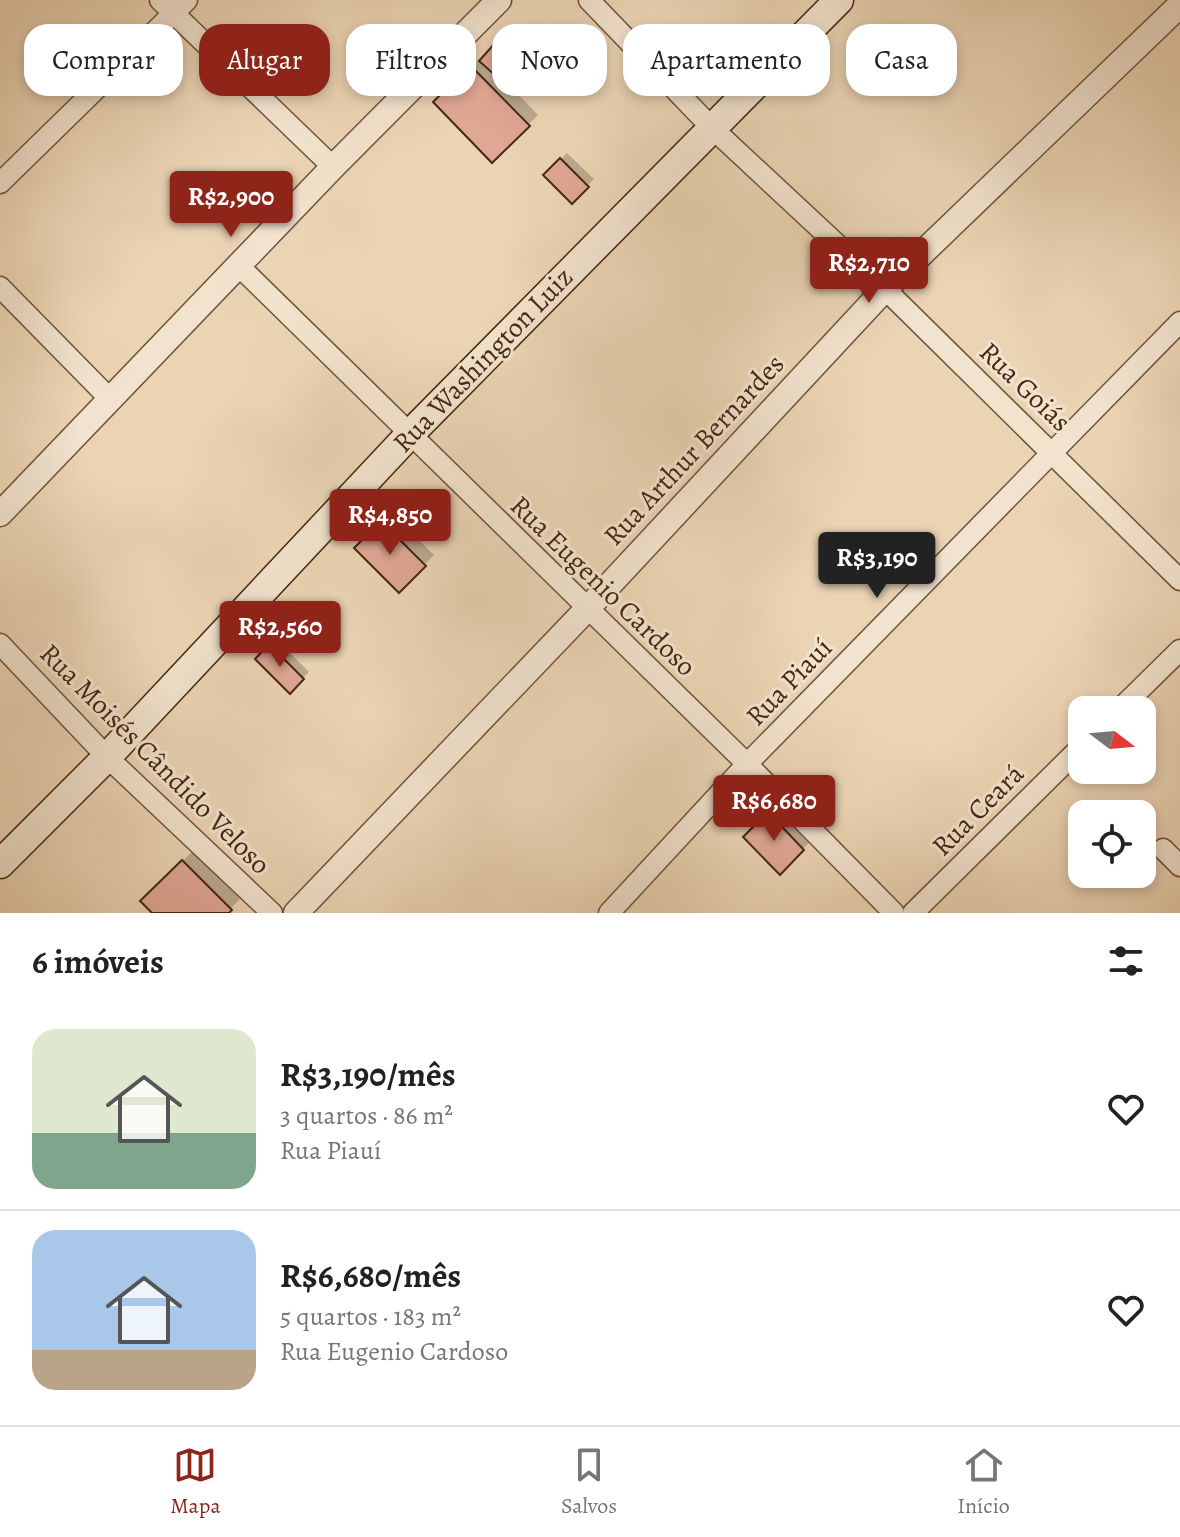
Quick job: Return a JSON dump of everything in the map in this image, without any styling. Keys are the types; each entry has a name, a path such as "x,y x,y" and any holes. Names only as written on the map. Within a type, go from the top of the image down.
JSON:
{"main road":[{"name":"Rua Washington Luiz","path":"0,864 107,757 409,435 839,0"}],"street":[{"path":"0,514 333,167 499,0"},
{"name":"Rua Goiás","path":"589,0 711,127 885,289 1180,580"},
{"path":"0,183 174,5 333,167"},
{"name":"Rua Arthur Bernardes","path":"296,913 587,609 885,289 1180,5"},
{"name":"Rua Eugenio Cardoso","path":"239,266 747,764 894,913"},
{"path":"0,287 109,398"},
{"name":"Rua Piauí","path":"609,913 747,764 1180,322"},
{"name":"Rua Moisés Cândido Veloso","path":"0,644 107,757 272,913"},
{"path":"1133,696 1180,650"},
{"name":"Rua Ceará","path":"913,913 1068,760"},
{"path":"1163,849 1180,866"}],"building":[{"path":"492,46 492,72 479,61"},
{"path":"476,71 492,87 492,96 500,96 530,126 492,163 433,102 439,96 476,96"},
{"path":"560,158 589,187 572,204 543,175"},
{"path":"381,521 426,566 399,593 354,548"},
{"path":"269,644 304,679 290,694 255,659"},
{"path":"768,812 804,850 780,875 743,837"},
{"path":"182,860 232,910 229,913 152,913 140,901"}]}
